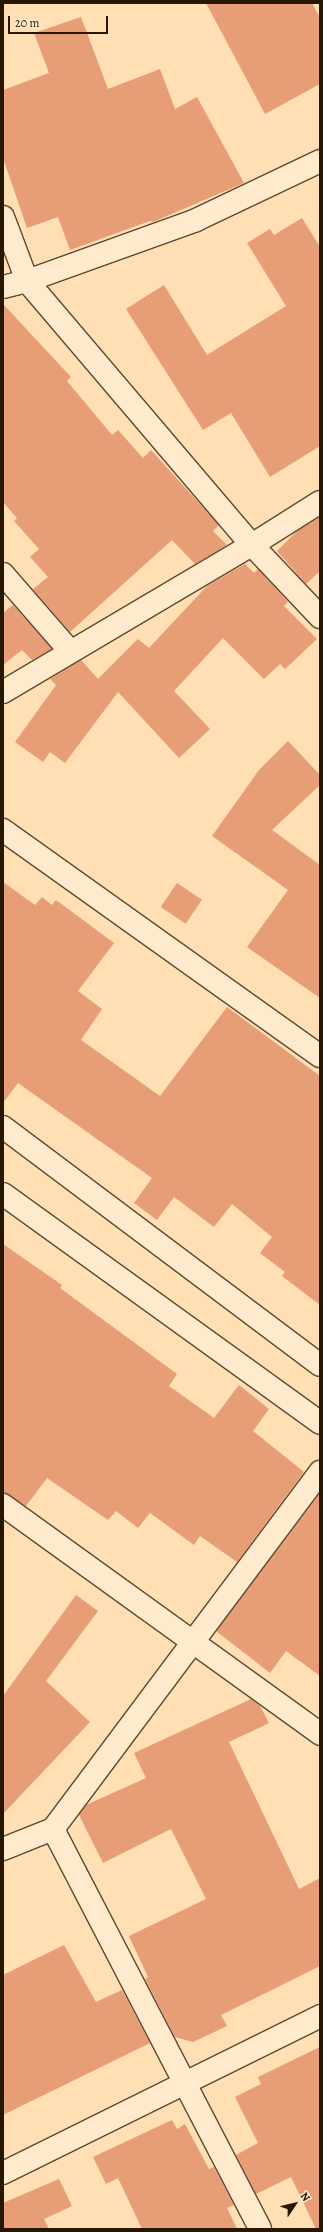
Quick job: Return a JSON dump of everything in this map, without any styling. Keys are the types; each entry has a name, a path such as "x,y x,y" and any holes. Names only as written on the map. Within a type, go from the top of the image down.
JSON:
{"street":[{"path":"3,287 27,281 196,220 320,161"},
{"path":"3,217 27,281 252,545 320,617"},
{"path":"3,692 252,545 320,502"},
{"path":"3,574 70,652"},
{"path":"3,830 320,1056"},
{"path":"3,1127 320,1365"},
{"path":"3,1194 320,1423"},
{"path":"3,1849 53,1829 320,1472"},
{"path":"3,1505 320,1734"},
{"path":"53,1829 260,2229"},
{"path":"3,2172 320,2016"}],"building":[{"path":"206,3 312,3 320,18 320,84 265,114"},
{"path":"81,17 108,89 160,69 175,109 197,97 244,183 153,222 150,221 70,250 58,217 27,228 3,158 3,90 49,73 34,33"},
{"path":"302,218 320,247 320,446 270,477 231,413 203,430 126,309 164,285 207,355 286,306 247,243 270,229 274,235"},
{"path":"3,304 71,377 67,381 112,435 118,430 143,458 151,450 219,525 213,531 227,545 195,564 172,540 70,632 33,589 48,577 30,557 39,549 14,521 17,518 3,502"},
{"path":"320,517 320,571 306,584 277,551 297,531"},
{"path":"245,564 254,573 258,569 288,602 284,606 317,639 285,669 280,664 264,679 223,638 174,691 210,729 179,758 118,692 65,763 50,752 43,762 15,742 56,685 50,679 81,660 98,679 138,639 149,648 207,586"},
{"path":"13,605 52,649 32,660 22,650 3,665 3,613"},
{"path":"288,741 320,775 320,785 272,830 320,865 320,998 247,947 288,890 212,836 259,770"},
{"path":"3,882 35,905 42,897 52,905 56,900 114,943 78,991 102,1009 81,1040 160,1096 227,1007 320,1076 320,1305 282,1276 285,1272 260,1253 272,1237 232,1204 214,1227 174,1197 157,1220 134,1203 152,1178 18,1083 3,1103"},
{"path":"177,883 202,900 186,924 161,907"},
{"path":"3,1244 62,1285 60,1288 177,1374 169,1386 214,1418 239,1385 269,1409 253,1431 304,1472 237,1562 200,1536 194,1545 150,1513 138,1528 116,1511 108,1520 47,1478 26,1506 3,1493"},
{"path":"320,1493 320,1676 286,1651 270,1673 216,1631"},
{"path":"76,1595 98,1611 46,1681 90,1722 3,1814 3,1696"},
{"path":"251,1699 260,1706 269,1723 229,1742 299,1889 320,1878 320,1966 221,2015 227,2026 193,2042 175,2037 145,1979 148,1977 129,1936 206,1899 171,1829 103,1863 79,1815 86,1805 146,1778 134,1753"},
{"path":"64,1945 96,2002 122,1990 150,2043 3,2115 3,1975"},
{"path":"320,2047 320,2229 316,2229 291,2177 256,2194 236,2155 258,2143 235,2097 261,2084 258,2077"},
{"path":"172,2120 177,2129 185,2124 209,2169 214,2167 234,2205 227,2208 237,2229 142,2229 118,2178 106,2184 93,2157"},
{"path":"59,2179 72,2206 44,2219 49,2229 3,2229 3,2203"}]}
